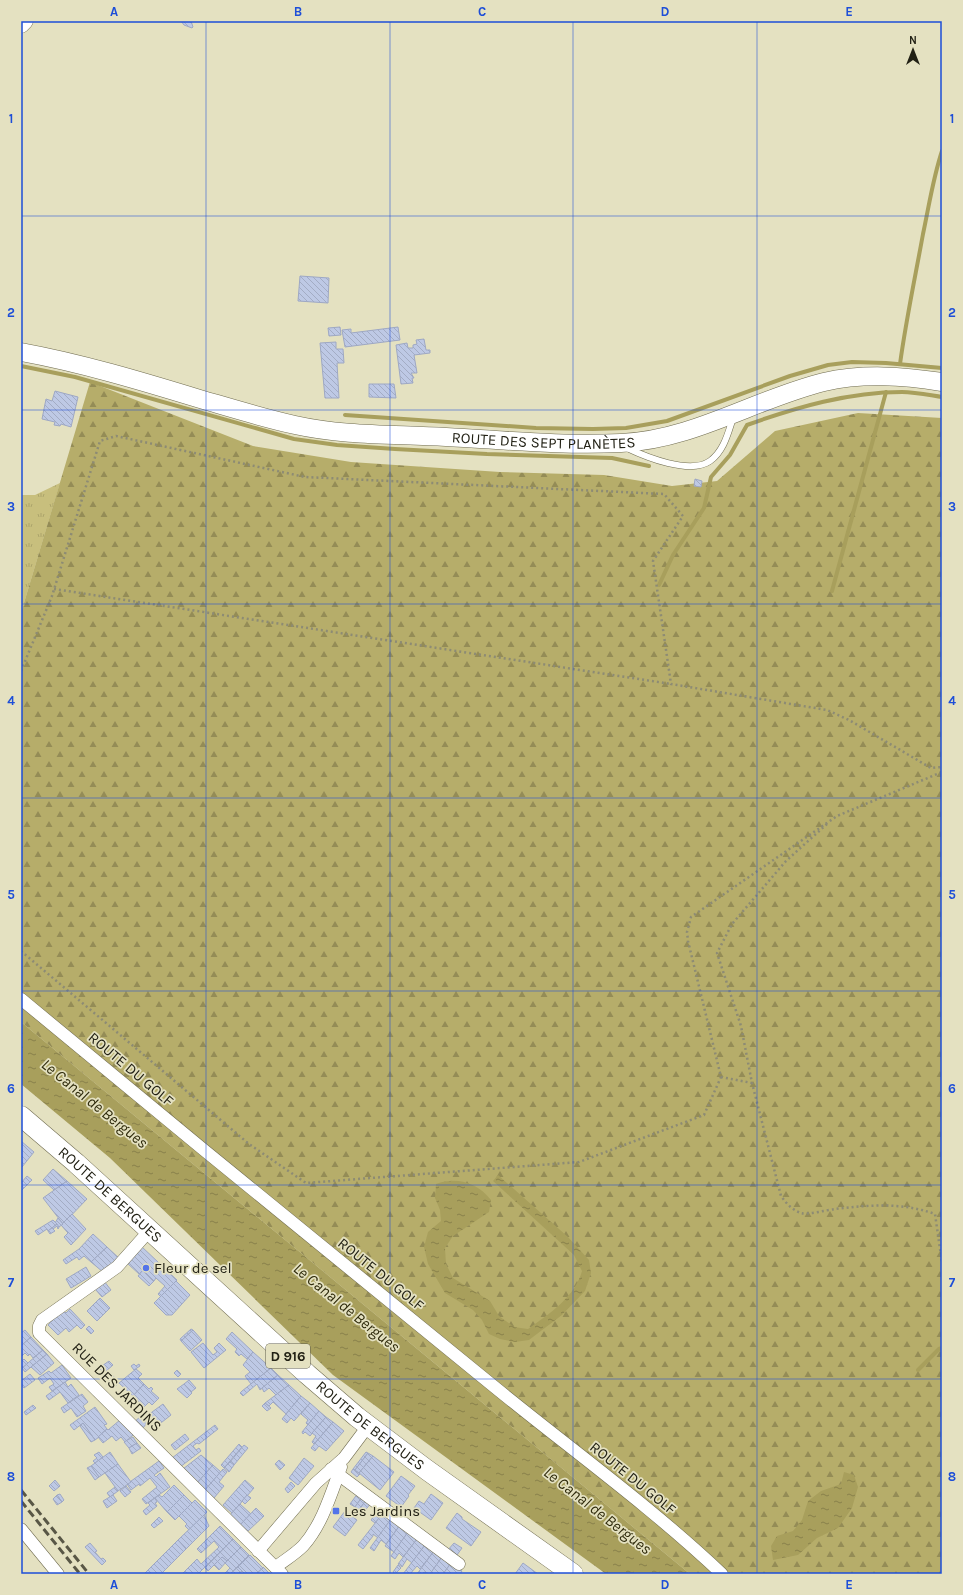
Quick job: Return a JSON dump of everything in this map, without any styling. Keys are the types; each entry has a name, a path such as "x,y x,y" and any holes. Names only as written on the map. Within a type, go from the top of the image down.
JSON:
{"main road":[{"name":"ROUTE DES SEPT PLANÈTES","path":"21,343 56,352 140,381 261,417 307,427 377,434 572,443 643,442 664,438 734,414 788,392 835,380 855,377 882,376 942,382"},
{"name":"ROUTE DES SEPT PLANÈTES","path":"21,352 140,381"},
{"name":"ROUTE DE BERGUES","path":"21,1116 76,1162 307,1374 368,1426 439,1479 573,1574"}],"street":[{"path":"21,25 25,21"},
{"name":"ROUTE DU GOLF","path":"21,998 221,1165 520,1408 635,1499 722,1574"},
{"name":"RUE DES JARDINS","path":"150,1230 122,1262 43,1319 39,1326 39,1333 258,1551 279,1570"},
{"path":"279,1570 308,1540 326,1505 335,1471 368,1426"},
{"path":"258,1551 316,1483 335,1471"},
{"path":"335,1471 459,1564"},
{"path":"21,1529 58,1574"}],"lane":[{"path":"618,443 645,456 665,462 686,465 701,464 710,461 723,446 734,414"}],"path":[{"path":"21,671 54,588 100,441 116,436 305,477 664,494 684,516 653,561 671,684"},
{"path":"54,588 671,684 827,710 849,720 931,768 942,767"},
{"path":"21,951 249,1144 306,1183 579,1162 704,1115 721,1077 688,941 687,932 691,917 837,816 942,772"},
{"path":"837,816 786,861 771,878 732,924 717,953 741,1026 752,1083 781,1196 789,1207 802,1213 856,1207 894,1205 918,1208 934,1214 942,1263"},
{"path":"721,1077 752,1083"}],"green space":[{"path":"90,382 253,446 351,462 500,472 604,475 672,486 717,481 775,431 858,413 942,418 942,1574 690,1574 21,1022 21,613"},
{"path":"60,483 21,613 21,495 35,495"}],"water":[{"name":"Le Canal de Bergues","path":"21,1022 690,1574 606,1574 333,1375 110,1158 21,1084"},
{"path":"498,1175 568,1237 589,1260 591,1273 585,1291 562,1315 529,1340 515,1342 500,1339 489,1334 482,1320 473,1310 445,1293 428,1264 424,1247 428,1232 441,1221 440,1210 435,1198 436,1184 459,1181 473,1185 486,1194 491,1200 489,1212 453,1236 445,1248 446,1264 453,1278 490,1301 499,1316 514,1327 528,1329 560,1304 574,1289 582,1271 574,1255 493,1181"},
{"path":"844,1472 854,1475 858,1487 852,1508 838,1528 817,1538 798,1555 773,1560 771,1546 777,1536 793,1531 802,1520 808,1501 821,1491 841,1484"}],"building":[{"path":"181,21 191,21 193,27 184,25"},
{"path":"300,276 329,278 328,303 298,301"},
{"path":"340,327 341,335 329,336 328,328"},
{"path":"398,327 400,340 345,347 342,330 351,329 351,333"},
{"path":"424,339 426,350 430,350 430,353 414,355 417,373 411,373 414,378 412,378 413,383 401,384 396,345 407,343 408,348 413,348 413,345 417,344 416,340"},
{"path":"336,342 336,349 343,349 344,363 337,363 339,398 325,398 320,343"},
{"path":"369,384 394,384 396,398 369,397"},
{"path":"55,391 78,397 71,427 61,424 60,426 54,425 55,422 42,419 46,399 52,401"},
{"path":"695,479 702,481 701,487 694,486"},
{"path":"21,1141 34,1152 22,1167 21,1166"},
{"path":"53,1169 67,1181 54,1190 43,1180"},
{"path":"27,1176 32,1180 21,1191 21,1183"},
{"path":"67,1181 87,1199 63,1224 43,1198"},
{"path":"72,1214 86,1229 71,1245 64,1237 68,1233 61,1225"},
{"path":"58,1218 63,1224 59,1227 55,1223"},
{"path":"53,1220 57,1224 48,1231 47,1229 38,1235 35,1231"},
{"path":"57,1224 59,1227 58,1229 57,1226 53,1229 55,1231 50,1234 48,1231"},
{"path":"93,1234 107,1247 91,1262 84,1256 79,1260 77,1257 66,1264 63,1260 79,1249"},
{"path":"141,1246 177,1280 161,1297 158,1294 165,1286 156,1278 154,1281 143,1270 139,1274 127,1263"},
{"path":"107,1247 120,1259 103,1272 91,1262"},
{"path":"86,1267 91,1276 71,1288 66,1279"},
{"path":"143,1270 154,1281 149,1286 138,1276"},
{"path":"104,1281 111,1290 102,1297 95,1289"},
{"path":"176,1281 190,1295 172,1315 166,1315 154,1303"},
{"path":"100,1298 110,1308 97,1321 87,1311"},
{"path":"70,1309 85,1325 81,1329 77,1325 69,1332 66,1328 58,1335 48,1325 63,1310 66,1313"},
{"path":"89,1326 94,1331 91,1334 86,1329"},
{"path":"191,1329 193,1330 181,1341 180,1339"},
{"path":"25,1330 31,1337 21,1346 21,1333"},
{"path":"193,1330 202,1340 190,1351 181,1341"},
{"path":"232,1332 253,1352 247,1359 241,1354 239,1356 235,1352 237,1349 226,1339"},
{"path":"31,1337 43,1350 33,1358 30,1354 28,1356 25,1353 22,1356 21,1346"},
{"path":"203,1343 213,1355 217,1352 214,1348 219,1343 226,1350 204,1368 191,1352"},
{"path":"43,1350 47,1354 25,1372 22,1368"},
{"path":"253,1352 271,1368 251,1384 245,1376 250,1372 243,1365"},
{"path":"47,1354 54,1363 40,1375 31,1367"},
{"path":"24,1359 28,1363 22,1368 21,1362"},
{"path":"109,1361 113,1365 104,1373 99,1368"},
{"path":"134,1364 136,1366 139,1364 140,1366 134,1370 131,1366"},
{"path":"62,1365 71,1378 52,1391 49,1387 54,1384 50,1378 42,1384 38,1378 49,1371 51,1373"},
{"path":"271,1368 278,1375 260,1390 257,1384 243,1396 240,1393 242,1391"},
{"path":"136,1369 142,1374 138,1378 144,1384 133,1396 119,1383"},
{"path":"177,1370 181,1374 178,1377 174,1373"},
{"path":"110,1372 114,1377 106,1384 102,1379"},
{"path":"30,1374 35,1380 24,1388 21,1381"},
{"path":"278,1375 289,1385 276,1395 269,1388 264,1392 262,1388"},
{"path":"114,1377 119,1383 112,1389 107,1383"},
{"path":"189,1380 196,1388 191,1392 184,1384"},
{"path":"65,1382 68,1387 71,1384 79,1395 68,1403 60,1392 49,1400 46,1396"},
{"path":"144,1384 149,1389 151,1387 153,1389 151,1391 159,1398 152,1405 149,1402 144,1407 133,1396"},
{"path":"184,1384 192,1393 187,1398 177,1389"},
{"path":"289,1385 301,1396 286,1414 273,1402 269,1406 265,1403"},
{"path":"82,1394 88,1402 83,1406 86,1411 77,1417 71,1408 64,1413 61,1408"},
{"path":"301,1396 310,1403 294,1421 291,1418 287,1423 282,1419"},
{"path":"265,1403 271,1408 267,1411 262,1406"},
{"path":"310,1403 319,1411 308,1425 306,1423 308,1420 301,1414"},
{"path":"163,1404 171,1415 157,1426 148,1415"},
{"path":"33,1405 36,1408 26,1415 24,1412"},
{"path":"95,1407 107,1424 104,1425 107,1429 95,1440 83,1423 74,1430 70,1425"},
{"path":"319,1411 326,1417 310,1436 305,1432 303,1434 302,1432"},
{"path":"140,1417 147,1423 142,1429 134,1422"},
{"path":"326,1417 333,1422 314,1444 312,1442 316,1436 312,1433"},
{"path":"120,1420 133,1435 125,1442 121,1437 116,1441 112,1436 103,1443 98,1437"},
{"path":"333,1422 344,1431 326,1451 319,1446 315,1451 311,1448"},
{"path":"83,1423 95,1440 91,1442 80,1426"},
{"path":"215,1425 218,1429 199,1444 197,1443 193,1446 196,1450 199,1448 201,1451 180,1467 172,1458"},
{"path":"185,1434 189,1439 175,1450 171,1445"},
{"path":"133,1437 137,1443 129,1448 124,1442"},
{"path":"137,1443 141,1448 132,1454 129,1448"},
{"path":"239,1444 242,1447 224,1468 221,1465"},
{"path":"244,1445 248,1448 234,1465 230,1462"},
{"path":"99,1452 103,1457 95,1463 93,1461 97,1458 94,1455"},
{"path":"110,1452 118,1464 99,1477 91,1466"},
{"path":"366,1452 368,1453 355,1470 353,1469"},
{"path":"368,1453 373,1456 359,1473 355,1470"},
{"path":"201,1455 213,1465 197,1483 183,1469"},
{"path":"373,1456 394,1472 380,1490 359,1473"},
{"path":"304,1458 314,1466 298,1485 289,1478"},
{"path":"279,1460 285,1465 280,1470 275,1464"},
{"path":"159,1461 164,1468 154,1475 156,1477 160,1473 170,1487 146,1504 142,1499 157,1487 150,1478 140,1486 139,1484 131,1490 127,1484"},
{"path":"230,1462 234,1465 229,1472 224,1468"},
{"path":"118,1464 131,1482 118,1491 105,1473"},
{"path":"213,1465 221,1472 205,1490 197,1483"},
{"path":"91,1466 99,1477 95,1480 87,1468"},
{"path":"223,1469 227,1472 219,1482 224,1486 214,1498 205,1490"},
{"path":"353,1469 360,1474 357,1477 351,1472"},
{"path":"401,1476 415,1486 401,1507 386,1496"},
{"path":"55,1480 60,1486 54,1491 49,1486"},
{"path":"245,1480 254,1488 232,1513 223,1505"},
{"path":"291,1482 295,1486 288,1493 285,1489"},
{"path":"174,1485 184,1495 167,1512 155,1498 159,1495 162,1497"},
{"path":"126,1486 131,1492 125,1497 120,1491"},
{"path":"115,1487 118,1491 110,1497 107,1493"},
{"path":"358,1493 362,1497 355,1507 350,1504"},
{"path":"60,1494 64,1500 62,1502 57,1495"},
{"path":"431,1494 443,1503 431,1520 414,1508 419,1501 424,1504"},
{"path":"57,1495 62,1502 57,1505 53,1499"},
{"path":"113,1495 117,1501 107,1508 103,1501"},
{"path":"184,1495 192,1503 175,1520 167,1512"},
{"path":"247,1495 251,1498 245,1504 242,1501"},
{"path":"362,1497 366,1500 359,1510 355,1507"},
{"path":"155,1498 157,1502 155,1503 157,1506 146,1515 143,1511 150,1505 148,1503"},
{"path":"195,1500 207,1512 189,1530 185,1526 187,1524 179,1516"},
{"path":"366,1500 371,1503 363,1513 359,1510"},
{"path":"240,1504 251,1514 240,1525 229,1516"},
{"path":"256,1508 264,1516 248,1531 240,1525"},
{"path":"378,1510 383,1513 375,1523 371,1520"},
{"path":"345,1511 357,1520 345,1536 333,1527"},
{"path":"383,1513 391,1519 378,1538 373,1534 363,1549 358,1545"},
{"path":"457,1513 462,1517 462,1519 481,1532 471,1546 446,1528"},
{"path":"204,1515 209,1526 186,1549 178,1540"},
{"path":"159,1517 163,1521 154,1528 151,1525"},
{"path":"391,1519 400,1525 386,1544 381,1540 374,1551 370,1548"},
{"path":"400,1525 408,1532 394,1552 385,1546"},
{"path":"220,1526 233,1539 198,1574 182,1574 197,1559 201,1564 219,1547 214,1541 201,1553 197,1549"},
{"path":"408,1532 417,1539 403,1557 399,1553 395,1559 391,1556"},
{"path":"233,1539 241,1547 227,1561 222,1557 208,1571 205,1568"},
{"path":"417,1539 425,1545 412,1563 407,1559 402,1567 398,1564"},
{"path":"178,1540 186,1549 161,1574 144,1574"},
{"path":"90,1543 97,1551 95,1552 101,1559 103,1558 106,1561 102,1565 85,1547"},
{"path":"454,1543 462,1548 457,1555 454,1556 447,1551"},
{"path":"425,1545 434,1551 420,1569 417,1566 410,1574 403,1574"},
{"path":"241,1547 249,1555 230,1574 224,1574 230,1568 225,1563"},
{"path":"434,1551 442,1557 430,1574 424,1572 422,1574 417,1574"},
{"path":"250,1555 263,1568 256,1574 245,1574 238,1567"},
{"path":"222,1557 227,1561 219,1570 214,1565"},
{"path":"442,1557 451,1563 443,1574 430,1574"},
{"path":"451,1563 462,1571 460,1574 443,1574"},
{"path":"523,1563 538,1574 515,1574"},
{"path":"398,1565 401,1568 395,1574 393,1572"},
{"path":"238,1567 242,1571 238,1574 230,1574"},
{"path":"263,1568 270,1574 256,1574"}],"waterway":[{"path":"900,364 923,234 942,151"},
{"path":"345,415 536,428 626,428 667,421 790,376 828,365 852,362 886,363 942,368"},
{"path":"21,366 75,377 294,439 337,445 395,449 612,458 649,466"},
{"path":"832,591 886,392"},
{"path":"659,585 673,555 704,508 711,477 730,455 747,425 785,412 823,402 862,395 907,392 942,397"},
{"path":"918,1370 939,1349 942,1348"}],"railway":[{"path":"21,1490 89,1574"},
{"path":"21,1501 80,1574"}],"place":[{"name":"Fleur de sel","path":"146,1268"},
{"name":"Les Jardins","path":"336,1511"}]}
